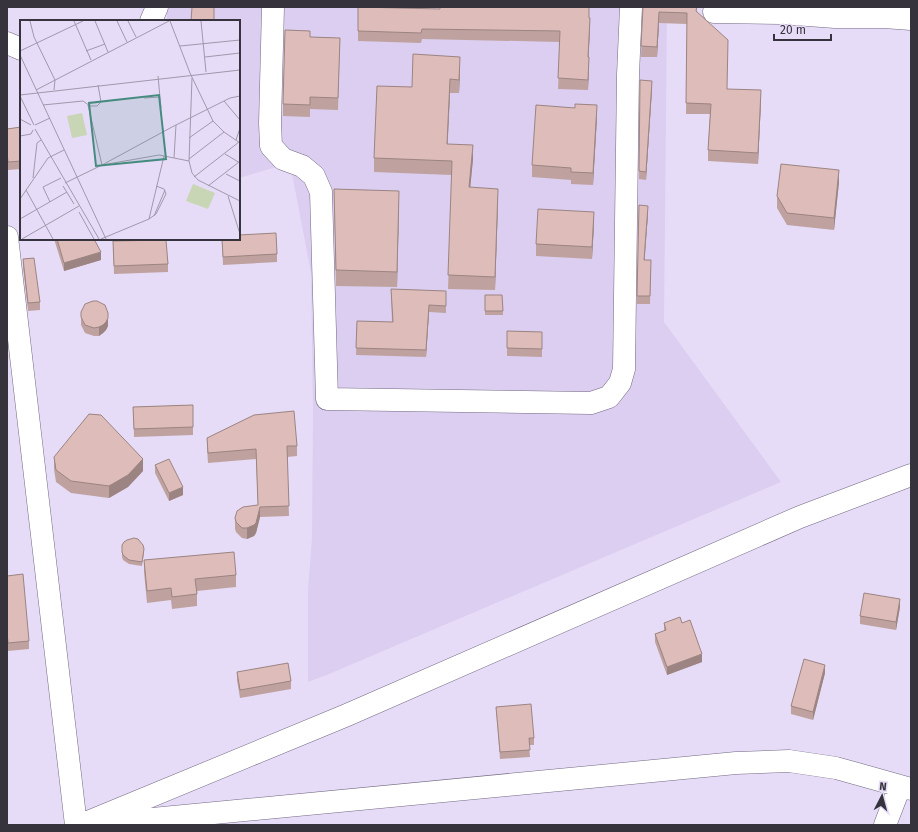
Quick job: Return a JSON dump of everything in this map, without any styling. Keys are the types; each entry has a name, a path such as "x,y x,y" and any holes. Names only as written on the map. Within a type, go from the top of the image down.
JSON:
{"street":[{"path":"150,20 157,7"},
{"path":"274,7 270,123 271,146 283,159 302,166 314,176 321,192 327,399 591,403 609,397 620,383 624,370 628,74 631,7"},
{"path":"714,12 782,13 835,17 884,17 911,19"},
{"path":"7,43 20,49"},
{"path":"7,237 76,825"},
{"path":"81,825 347,715 793,520 911,475"},
{"path":"95,825 736,763 789,761 836,768 906,788 885,825"}],"shaded area":[{"path":"167,7 667,7 664,322 781,482 308,682 308,590 312,538 313,408 311,273 290,163 240,178 240,20 167,20"}],"building":[{"path":"192,7 214,7 214,20 191,20"},
{"path":"358,7 440,9 440,7 589,7 588,80 558,78 560,31 422,29 421,33 358,31"},
{"path":"643,7 697,7 696,11 728,40 727,89 761,90 758,153 708,150 711,104 686,103 687,13 659,12 657,47 641,46"},
{"path":"285,30 310,31 310,37 340,38 338,98 310,97 310,105 283,104"},
{"path":"413,54 460,57 459,80 450,79 447,144 473,145 469,187 498,189 495,277 448,275 452,161 374,158 377,86 412,87"},
{"path":"640,80 652,81 646,172 639,171"},
{"path":"575,104 597,105 593,173 571,172 571,168 532,165 536,105 575,108"},
{"path":"20,127 20,161 8,162 7,129"},
{"path":"781,164 839,170 834,218 787,213 777,196"},
{"path":"334,189 399,191 397,272 336,270"},
{"path":"639,205 648,206 644,260 651,260 650,296 637,296"},
{"path":"538,209 594,212 592,247 536,244"},
{"path":"276,233 277,254 223,257 222,240 240,240 240,235"},
{"path":"57,240 95,240 101,252 64,263"},
{"path":"166,240 168,264 114,266 113,241"},
{"path":"34,258 40,302 28,303 23,259"},
{"path":"391,289 446,291 446,306 429,305 426,350 356,348 357,321 393,322"},
{"path":"485,295 502,295 503,311 485,311"},
{"path":"97,301 105,305 108,313 106,322 99,327 94,328 85,325 81,317 81,312 85,304"},
{"path":"507,331 542,332 542,349 507,348"},
{"path":"193,405 193,427 134,429 133,407"},
{"path":"294,411 297,446 287,446 289,506 260,507 256,523 247,528 242,528 236,522 235,518 237,511 243,507 258,505 256,449 208,453 207,438 254,415"},
{"path":"89,414 101,415 143,459 128,475 109,486 71,481 56,470 54,457"},
{"path":"169,459 183,487 169,493 155,465"},
{"path":"134,538 138,539 143,545 144,549 142,562 129,560 123,555 122,552 122,545 124,542"},
{"path":"234,552 236,575 195,579 197,594 172,597 171,588 147,591 144,560"},
{"path":"23,574 29,641 8,643 7,576"},
{"path":"864,593 900,599 896,622 860,616"},
{"path":"680,617 682,623 690,620 702,654 667,667 655,634 666,630 664,623"},
{"path":"804,659 825,665 813,712 791,706"},
{"path":"288,663 291,681 240,690 237,672"},
{"path":"531,704 534,738 529,738 530,750 500,752 496,707"}]}
